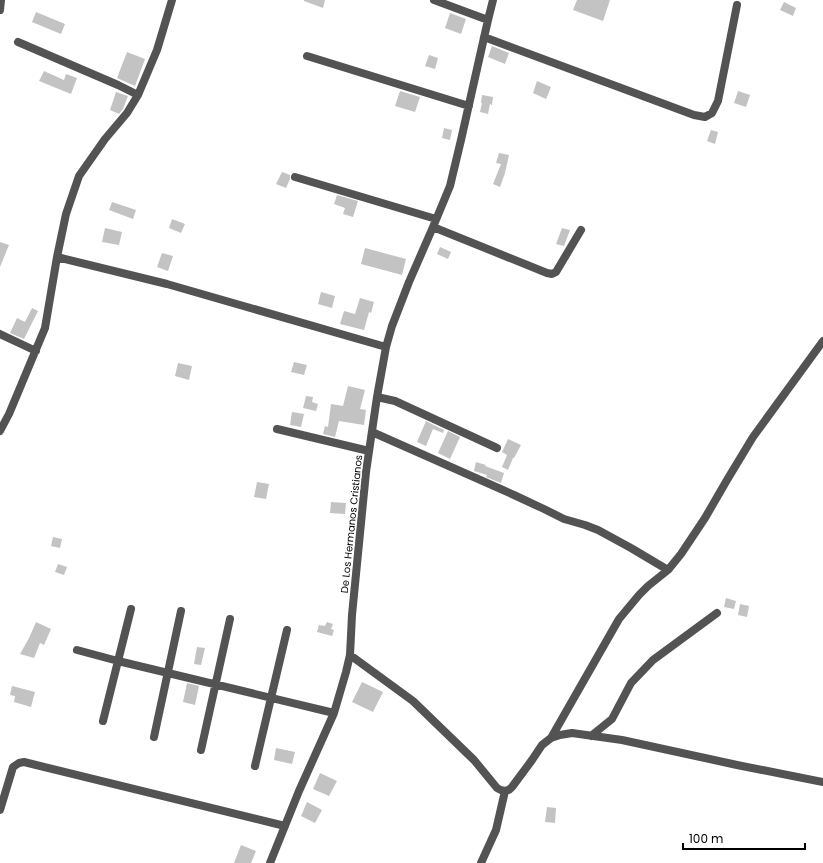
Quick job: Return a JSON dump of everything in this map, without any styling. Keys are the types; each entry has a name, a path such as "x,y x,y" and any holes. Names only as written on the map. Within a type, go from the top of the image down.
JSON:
{"street":[{"path":"0,10 1,0"},
{"path":"0,430 9,414 45,328 66,214 79,176 105,139 127,113 138,95 157,50 172,0"},
{"path":"434,0 488,20"},
{"name":"De Los Hermanos Cristianos","path":"270,863 334,713 350,655 352,615 366,472 376,397 386,347 392,326 409,282 450,186 493,0"},
{"path":"484,37 694,115 705,117 712,113 718,102 737,5"},
{"path":"18,42 138,95"},
{"path":"307,56 469,106"},
{"path":"295,177 435,223 552,274 556,272 581,230"},
{"path":"57,258 167,284 386,347"},
{"path":"0,334 36,350"},
{"path":"551,738 619,618 639,595 668,570 681,554 705,518 753,437 823,341"},
{"path":"376,397 395,401 497,448"},
{"path":"276,429 369,451"},
{"path":"372,432 526,500 564,519 598,530 668,570"},
{"path":"103,721 131,608"},
{"path":"154,737 181,612"},
{"path":"591,736 612,719 632,684 653,660 717,613"},
{"path":"201,750 230,618"},
{"path":"255,766 287,630"},
{"path":"77,650 334,713"},
{"path":"350,655 413,701 474,760 501,791 510,790 542,745 551,738 572,733 622,740 823,782"},
{"path":"0,810 13,767 24,762 285,826"},
{"path":"480,863 496,830 506,791"}],"building":[{"path":"304,0 325,0 323,8"},
{"path":"577,0 610,0 603,21 573,10"},
{"path":"784,2 796,8 793,16 780,10"},
{"path":"36,12 65,24 61,34 32,22"},
{"path":"450,13 466,19 461,34 445,28"},
{"path":"492,46 509,53 505,64 488,57"},
{"path":"127,52 145,59 135,86 117,78"},
{"path":"429,55 438,58 435,69 425,66"},
{"path":"44,71 64,80 66,74 77,78 71,94 39,81"},
{"path":"537,81 551,87 546,99 533,93"},
{"path":"400,91 420,97 415,112 395,106"},
{"path":"738,91 750,95 746,107 734,103"},
{"path":"116,92 128,96 123,109 119,114 110,110"},
{"path":"482,95 493,97 492,105 490,104 488,114 480,112"},
{"path":"444,128 452,130 450,140 442,138"},
{"path":"711,130 718,132 715,144 707,141"},
{"path":"499,153 509,155 500,187 493,184 501,164 496,163"},
{"path":"282,172 290,175 286,188 276,184"},
{"path":"337,195 358,201 353,217 343,214 345,208 334,204"},
{"path":"112,202 136,210 133,219 109,210"},
{"path":"172,219 185,224 181,233 169,228"},
{"path":"105,228 122,232 119,245 102,242"},
{"path":"562,228 570,230 564,246 556,244"},
{"path":"0,242 9,245 0,267"},
{"path":"440,247 451,252 448,259 437,254"},
{"path":"365,248 406,259 402,275 361,264"},
{"path":"162,253 173,256 168,271 157,267"},
{"path":"321,292 335,296 332,308 318,304"},
{"path":"360,298 374,302 371,313 369,312 364,330 340,324 344,311 355,314"},
{"path":"32,308 38,311 24,339 10,333 17,318 25,322"},
{"path":"294,362 307,365 304,375 291,372"},
{"path":"178,363 192,366 189,380 175,376"},
{"path":"348,386 365,390 360,409 366,410 364,425 339,421 335,437 323,434 325,426 328,427 331,404 343,406"},
{"path":"306,396 313,397 312,402 318,404 316,411 303,408"},
{"path":"292,412 304,414 301,427 290,425"},
{"path":"426,421 444,430 443,433 433,429 426,446 417,442"},
{"path":"448,431 460,437 450,459 438,453"},
{"path":"508,439 521,445 508,470 502,467 507,455 502,452"},
{"path":"476,462 504,473 501,483 486,477 487,475 474,471"},
{"path":"257,482 269,484 266,499 254,497"},
{"path":"331,502 346,503 345,514 330,513"},
{"path":"53,537 62,539 60,548 51,546"},
{"path":"58,564 67,567 64,575 55,572"},
{"path":"726,598 736,601 734,609 724,607"},
{"path":"740,604 749,606 747,617 738,615"},
{"path":"36,622 51,629 44,645 40,643 34,658 20,654"},
{"path":"327,622 333,624 331,629 334,630 332,636 317,632 319,625 325,626"},
{"path":"197,647 205,648 201,665 194,664"},
{"path":"362,682 383,692 373,712 352,702"},
{"path":"187,683 199,686 195,705 183,702"},
{"path":"12,686 35,692 31,707 14,702 15,696 10,695"},
{"path":"276,748 295,752 292,764 274,760"},
{"path":"320,773 337,781 329,796 313,789"},
{"path":"307,802 322,810 315,823 301,816"},
{"path":"547,807 556,808 555,823 545,822"},
{"path":"241,845 256,851 251,863 234,863"}]}
